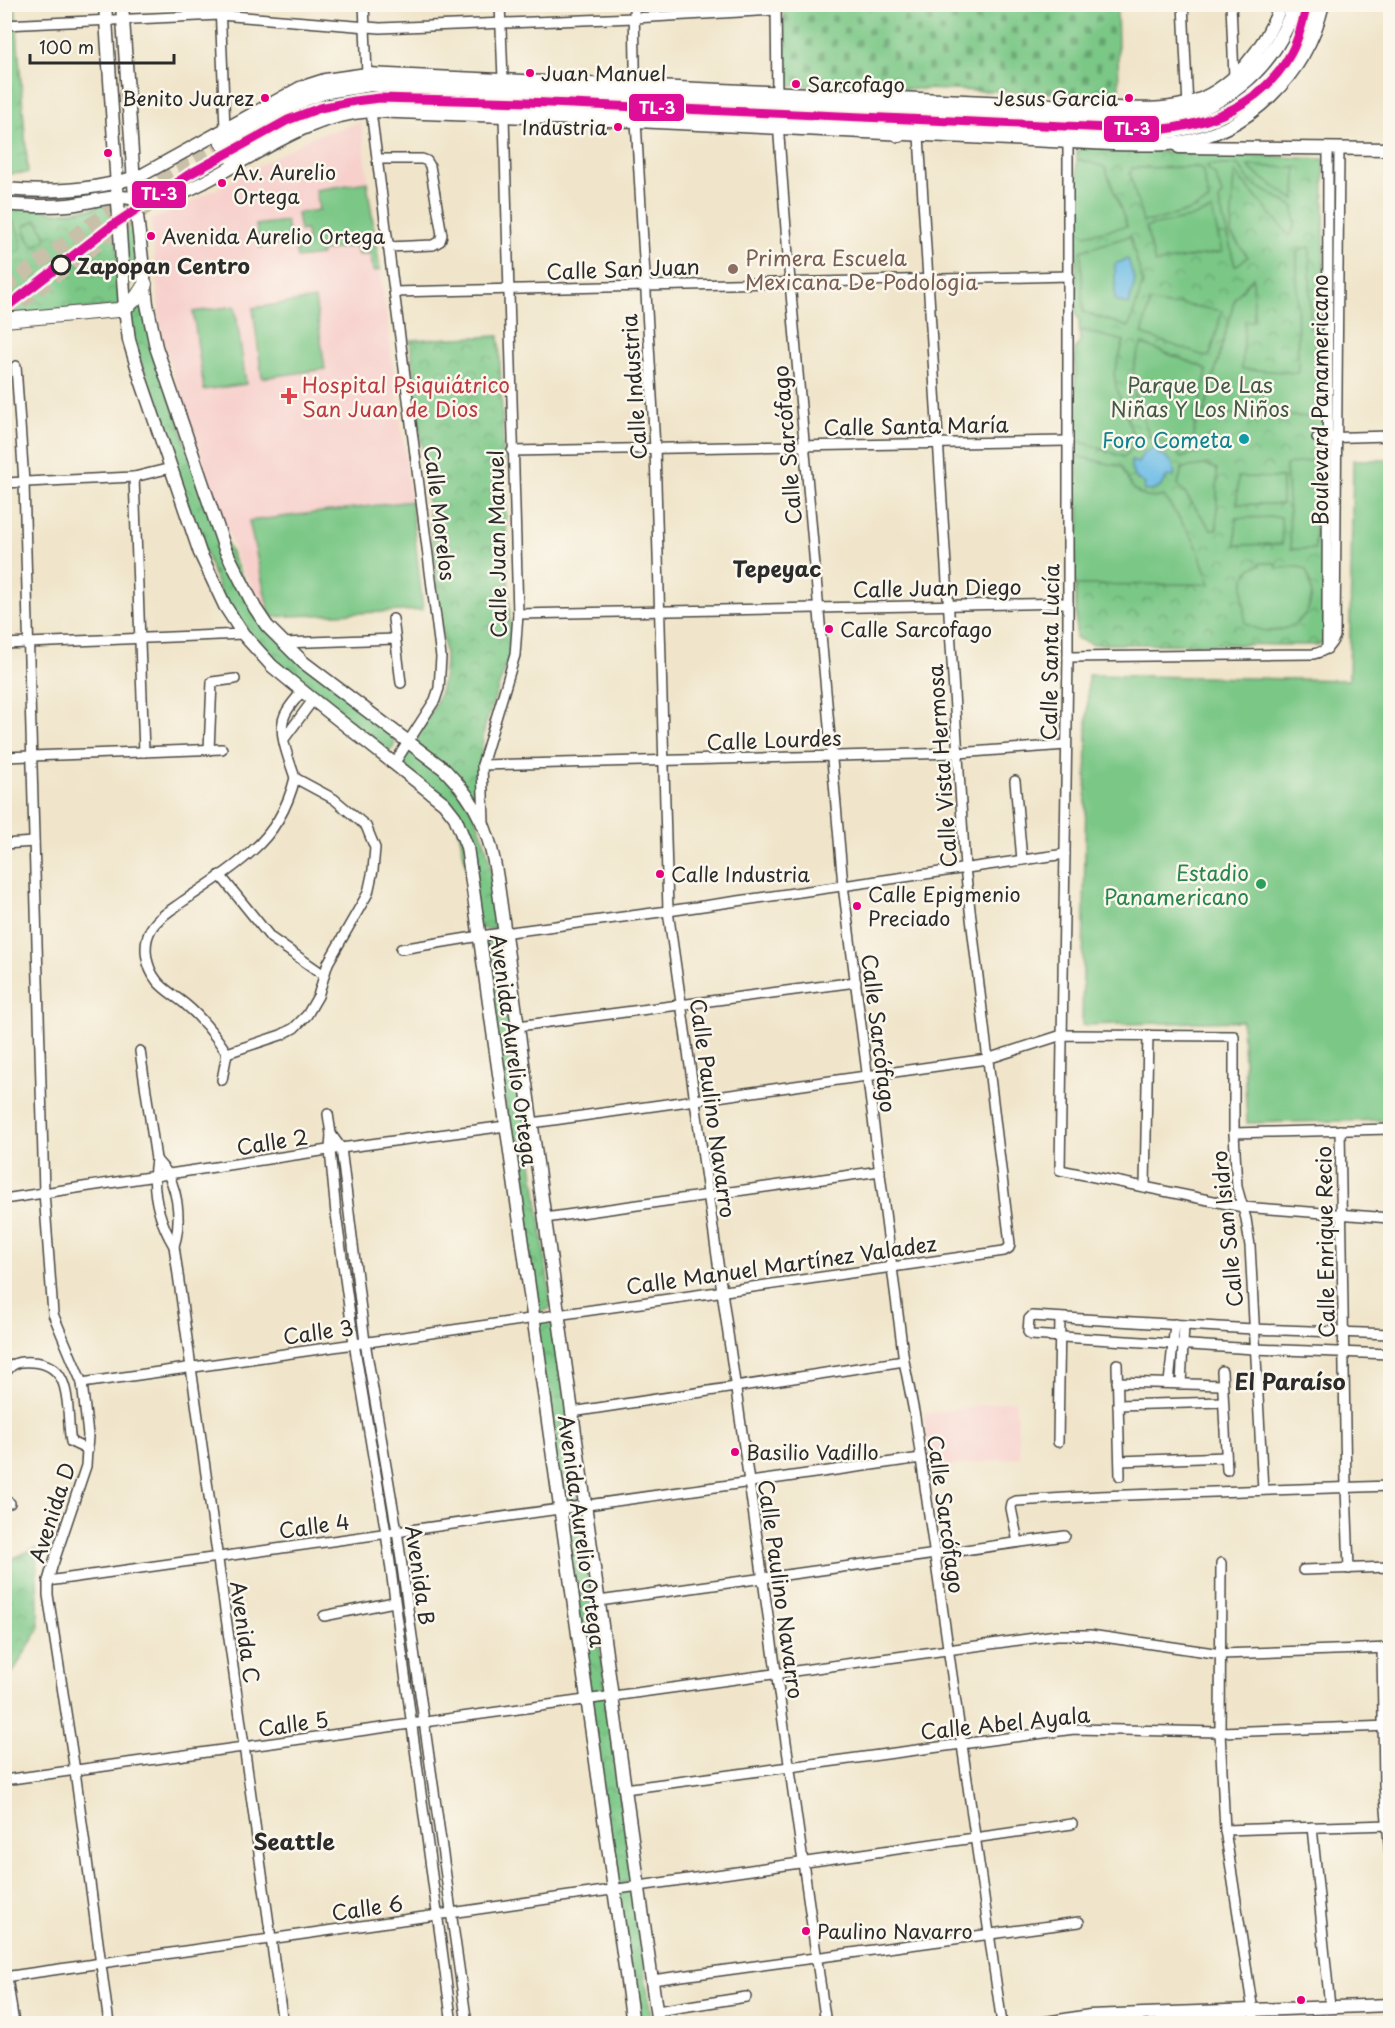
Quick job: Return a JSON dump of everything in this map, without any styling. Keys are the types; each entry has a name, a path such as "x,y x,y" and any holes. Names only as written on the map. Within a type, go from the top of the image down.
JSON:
{"main road":[{"name":"Avenida Aurelio Ortega","path":"105,4 125,308 134,357 200,554 225,606 243,634 272,666 444,802 455,817 467,847 633,2024"},
{"name":"Avenida Aurelio Ortega","path":"122,4 135,198 145,284 156,347 225,549 255,608 267,626 303,662 444,769 458,783 484,823 495,862 658,2017"},
{"path":"1188,108 1234,77 1265,40 1281,4"},
{"path":"778,111 899,135 919,136 1155,118 1229,94 1261,67 1283,35 1295,4"},
{"path":"4,189 73,189 134,178 304,99 334,89 370,84 636,104 778,111 880,121 1070,124 1161,132 1187,128 1223,115 1256,92 1280,66 1301,31 1310,4"},
{"path":"1162,145 1190,141 1227,127 1252,112 1291,74 1312,37 1323,4"},
{"path":"223,136 300,88 325,80 367,74 503,79 636,104"},
{"path":"229,156 284,126 316,113 369,102 387,101 636,104 778,111 1022,108 1070,124 1189,149 1231,147 1390,149"},
{"path":"4,204 66,205 117,197 161,201 192,187 298,130 353,112 504,116 636,104"},
{"path":"880,121 899,135"},
{"path":"1227,127 1224,136 1226,143 1231,147"},
{"path":"4,320 125,308 135,300 145,284"},
{"path":"1040,2024 1110,2019 1182,2018 1253,2009 1390,2005"}],"street":[{"path":"220,4 223,136"},
{"path":"364,4 367,74"},
{"path":"500,4 503,79"},
{"name":"Calle Industria","path":"634,4 636,104 645,286 656,448 668,911"},
{"path":"1183,4 1188,108"},
{"path":"1231,4 1234,77"},
{"path":"4,25 220,15 365,27 501,24 634,18 776,7"},
{"name":"Calle Sarcófago","path":"776,7 778,111 790,282 843,885 904,1361 921,1458 1002,2024"},
{"name":"Calle Morelos","path":"371,111 441,657 439,688 435,700 394,764"},
{"name":"Calle Juan Manuel","path":"484,823 482,765 515,655 518,614 504,116"},
{"name":"Calle Santa Lucía","path":"1070,124 1068,657 1060,1170 1145,1186"},
{"name":"Calle Vista Hermosa","path":"919,136 965,868 1009,1248"},
{"name":"Boulevard Panamericano","path":"1068,657 1313,654 1327,649 1327,438 1333,148"},
{"path":"377,159 427,161 430,166 442,235 440,241 433,245 388,248"},
{"name":"Calle San Juan","path":"394,292 1069,276"},
{"name":"Avenida D","path":"16,366 24,482 44,1192 53,1314 82,1383 88,1450 80,1488 48,1581 109,2024"},
{"path":"1327,438 1390,436"},
{"name":"Calle Santa María","path":"512,451 1068,441"},
{"path":"4,483 134,477 171,468"},
{"path":"134,477 144,752"},
{"name":"Calle Juan Diego","path":"518,614 1068,603"},
{"path":"393,619 401,683"},
{"path":"4,644 243,634"},
{"path":"284,643 395,639"},
{"path":"209,750 212,682 235,679"},
{"path":"222,1080 227,1053 214,1033 157,981 146,957 147,941 151,929 167,913 253,851 280,817 295,778 282,724 286,712 307,695"},
{"path":"284,739 307,695"},
{"name":"Calle Lourdes","path":"482,765 958,753 1066,745"},
{"path":"4,757 222,749"},
{"path":"227,1053 294,1028 307,1015 318,996 328,963 368,893 375,848 366,826 334,799 295,778"},
{"path":"1015,782 1022,860"},
{"path":"4,844 34,842"},
{"path":"401,948 1065,854"},
{"path":"220,875 271,938 324,975"},
{"name":"Calle Paulino Navarro","path":"668,911 826,2024"},
{"path":"518,1026 856,982"},
{"path":"532,1123 987,1059 1062,1035 1148,1035 1145,1186 1244,1207 1390,1218"},
{"name":"Calle San Isidro","path":"1148,1035 1234,1036 1234,1133 1237,1187 1244,1207 1250,1246 1263,1491"},
{"name":"Avenida C","path":"140,1051 156,1159 153,1177 157,1208 174,1246 283,2024"},
{"name":"Avenida B","path":"328,1114 332,1134 330,1150 336,1214 354,1343 386,1533 452,2024"},
{"name":"Calle 2","path":"4,1199 506,1126"},
{"path":"1234,1133 1390,1129"},
{"name":"Calle Enrique Recio","path":"1340,1130 1349,1569"},
{"name":"Avenida B","path":"332,1134 341,1149 365,1342 397,1531 467,2024"},
{"name":"Avenida C","path":"156,1159 168,1175 176,1202 179,1231 174,1246"},
{"path":"545,1218 880,1172"},
{"name":"Calle Manuel Martínez Valadez","path":"559,1314 1004,1251 1009,1248"},
{"name":"Calle 3","path":"82,1383 559,1314"},
{"path":"1390,1334 1030,1317 1029,1334 1254,1349 1390,1354"},
{"path":"1058,1442 1060,1318"},
{"path":"1179,1324 1181,1384"},
{"path":"1169,1383 1178,1344"},
{"path":"572,1412 904,1361"},
{"path":"4,1375 9,1366 18,1362 45,1364 58,1373 66,1394 70,1442 88,1450"},
{"path":"1117,1364 1120,1476"},
{"path":"1222,1371 1227,1470"},
{"path":"1118,1382 1222,1385"},
{"path":"1118,1405 1223,1402"},
{"path":"1120,1461 1226,1457"},
{"name":"Calle 4","path":"48,1581 921,1458"},
{"path":"1018,1542 1011,1508 1012,1503 1016,1501 1390,1486"},
{"path":"599,1601 1065,1536"},
{"path":"1221,1563 1220,1732 1225,1830 1255,2024"},
{"path":"1303,1570 1390,1567"},
{"path":"324,1616 394,1602"},
{"name":"Calle 5","path":"4,1780 612,1695 1073,1634 1221,1654 1386,1648"},
{"path":"401,1650 413,1648"},
{"path":"1386,1648 1390,1855"},
{"name":"Calle Abel Ayala","path":"625,1789 1074,1729 1220,1732 1386,1726"},
{"name":"Calle 6","path":"6,1977 1072,1824"},
{"path":"1225,1830 1389,1825"},
{"path":"1312,1827 1329,2007"},
{"path":"652,1980 1080,1922"},
{"path":"6,1977 14,2024"},
{"path":"658,2017 746,1997"}],"shaded area":[{"name":"Hospital Psiquiátrico San Juan de Dios","path":"361,122 411,501 423,610 270,617 239,564 171,367 161,333 151,220 184,206 312,137"},
{"path":"1015,1400 1020,1457 931,1469 924,1414"}],"green space":[{"path":"4,5 15,5 28,173 5,174"},
{"path":"783,5 1117,5 1119,95 785,85"},
{"name":"Parque De Las Niñas Y Los Niños","path":"1082,147 1324,159 1325,641 1318,645 1092,644 1076,638 1075,535 1079,532 1079,507 1076,503 1075,348 1080,343 1079,320 1076,314 1076,228 1080,224 1080,197 1076,196 1077,149"},
{"path":"1077,159 1105,167 1127,226 1085,235 1076,228 1080,224 1080,197 1076,196"},
{"path":"1208,165 1238,165 1251,183 1294,207 1295,225 1290,236 1234,172 1231,234 1248,257 1235,266 1219,201 1222,194 1215,175 1208,169"},
{"path":"1248,166 1296,168 1295,200 1257,175"},
{"path":"1197,167 1202,169 1209,201 1193,209 1143,222 1130,174 1132,168"},
{"path":"367,182 380,270 373,271 370,253 358,255 356,246 321,251 321,255 297,258 295,245 307,243 306,230 300,231 297,213 319,210 316,190"},
{"path":"103,201 114,202 121,306 5,315 4,206 48,209 53,213 95,208"},
{"path":"131,203 136,258 128,289 122,204"},
{"path":"1212,210 1222,252 1155,263 1146,227 1189,218"},
{"path":"10,218 19,234 21,247 20,251 5,254 5,219"},
{"path":"37,220 47,238 44,242 34,246 24,226"},
{"path":"286,221 290,243 260,248 256,225"},
{"path":"1130,236 1143,283 1129,327 1083,312 1081,251"},
{"path":"1310,247 1310,328 1316,328 1316,417 1204,413 1235,298 1253,277 1254,321 1245,321 1242,369 1298,373 1297,251"},
{"path":"315,299 325,369 262,378 253,308"},
{"path":"141,302 193,467 263,625 396,738 393,748 386,753 317,700 249,637 221,594 169,455 126,315"},
{"path":"1150,302 1222,311 1211,353 1207,357 1142,334"},
{"path":"235,306 246,384 204,390 193,312"},
{"path":"1080,330 1124,341 1114,373 1116,386 1136,443 1124,457 1076,440 1075,348 1080,343"},
{"path":"499,336 511,651 485,726 478,773 478,805 415,742 440,691 445,656 410,340"},
{"path":"1142,344 1203,367 1207,371 1199,406 1195,408 1194,441 1201,444 1197,453 1181,458 1174,448 1151,438 1134,392 1134,368"},
{"path":"1076,456 1122,467 1128,481 1137,492 1148,497 1164,496 1195,542 1210,584 1075,585 1075,535 1079,532 1079,507 1076,503"},
{"path":"1313,460 1315,462 1315,549 1291,549 1286,465"},
{"path":"1353,460 1390,460 1390,1120 1247,1123 1242,1021 1082,1025 1088,675 1349,680"},
{"path":"1205,465 1217,469 1217,529 1211,529 1178,484 1182,468"},
{"path":"1238,477 1282,478 1282,504 1237,504"},
{"path":"411,501 423,610 270,617 249,521"},
{"path":"1281,517 1282,544 1236,545 1236,518"},
{"path":"1260,563 1276,563 1277,568 1303,568 1308,574 1312,595 1309,607 1293,625 1270,631 1257,629 1245,623 1244,580 1247,573"},
{"path":"408,749 415,752 453,785 467,802 477,821 484,840 493,882 497,929 479,929 456,816 397,764"},
{"path":"495,940 502,944 546,1263 551,1305 549,1309 541,1312 533,1311 484,941"},
{"path":"534,1320 552,1320 556,1325 580,1499 566,1504 560,1504"},
{"path":"578,1512 582,1516 631,1877 629,1881 620,1885 613,1882 565,1513"},
{"path":"36,1548 39,1629 5,1685 5,1562"},
{"path":"624,1889 633,1892 652,2023 633,2023 615,1895"}],"water":[{"path":"1128,259 1135,281 1129,305 1115,300 1115,264"},
{"path":"1157,447 1161,448 1158,454 1171,462 1174,477 1167,476 1161,486 1155,490 1144,490 1145,484 1134,475 1131,461 1138,463 1143,453"}],"tunnel":[{"path":"4,288 156,180 222,143"},
{"path":"4,315 165,193 229,156"}],"transit line":[{"name":"TL-3","path":"4,309 110,227 188,175 288,120 320,108 380,98 527,102 1154,130 1174,128 1233,109 1266,86 1280,71 1291,53 1299,35 1307,4"}],"place":[{"name":"Juan Manuel","path":"530,73"},
{"name":"Sarcofago","path":"796,84"},
{"name":"Benito Juarez","path":"265,98"},
{"name":"Jesus Garcia","path":"1129,98"},
{"name":"Industria","path":"618,127"},
{"name":"Av. Aurelio Ortega","path":"222,183"},
{"name":"Avenida Aurelio Ortega","path":"151,236"},
{"name":"Zapopan Centro","path":"61,265"},
{"name":"Primera Escuela Mexicana De Podologia","path":"733,269"},
{"name":"Hospital Psiquiátrico San Juan de Dios","path":"289,396"},
{"name":"Foro Cometa","path":"1244,439"},
{"name":"Calle Sarcofago","path":"829,629"},
{"name":"Calle Industria","path":"660,874"},
{"name":"Estadio Panamericano","path":"1261,884"},
{"name":"Calle Epigmenio Preciado","path":"857,906"},
{"name":"Basilio Vadillo","path":"735,1452"},
{"name":"Paulino Navarro","path":"806,1931"}],"district":[{"name":"Tepeyac","path":"777,567"},
{"name":"El Paraíso","path":"1290,1380"},
{"name":"Seattle","path":"294,1840"}]}
